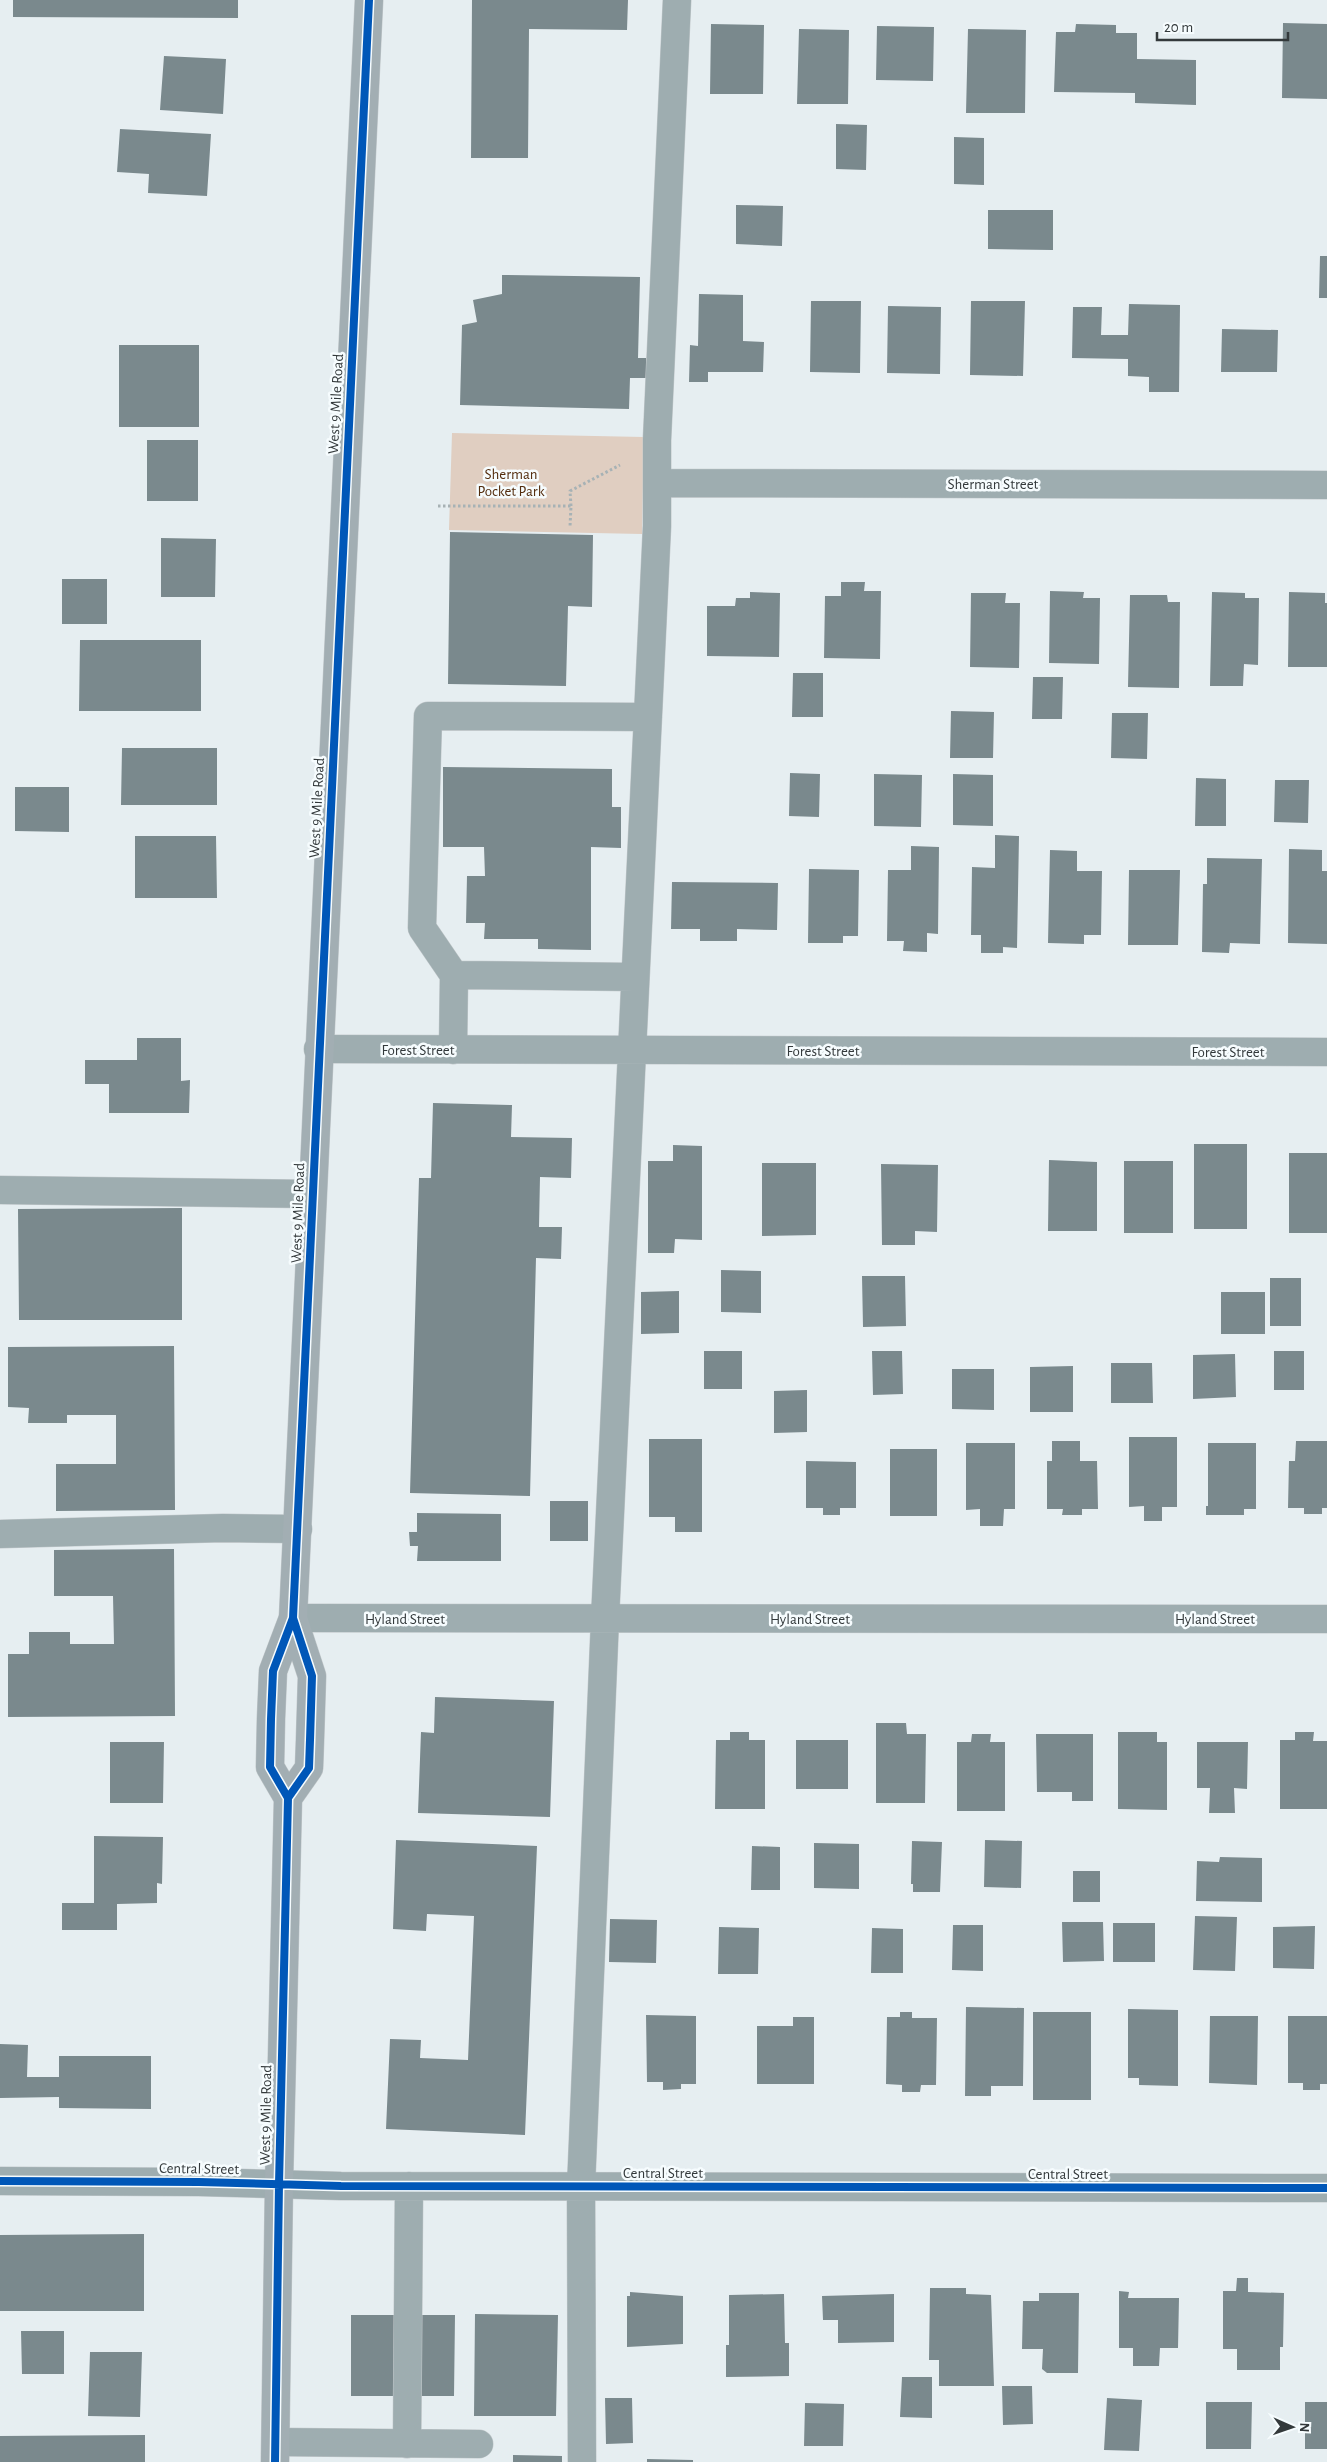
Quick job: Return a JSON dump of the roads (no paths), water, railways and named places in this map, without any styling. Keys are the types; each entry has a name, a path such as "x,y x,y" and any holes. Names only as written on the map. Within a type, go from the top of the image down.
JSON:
{"main road":[{"name":"West 9 Mile Road","path":"275,2452 288,1798 270,1767 271,1719 273,1672 293,1618 368,0"},
{"name":"West 9 Mile Road","path":"288,1798 309,1768 310,1750 312,1676 293,1618"}],"street":[{"path":"582,2462 581,2187 605,1619 648,717 658,483 657,440 678,0"},
{"name":"Sherman Street","path":"658,483 1327,485"},
{"path":"453,1050 454,975 422,928 428,716 648,717"},
{"path":"454,975 635,977"},
{"name":"Forest Street","path":"318,1049 1327,1052"},
{"path":"0,1190 312,1194"},
{"path":"0,1534 223,1528 298,1529"},
{"name":"Hyland Street","path":"293,1618 1327,1620"},
{"name":"Central Street","path":"0,2181 581,2187 1327,2188"},
{"path":"407,2444 409,2186"},
{"path":"275,2452 407,2444 479,2444"}],"park label":[{"name":"Sherman Pocket Park","path":"511,482"}]}
